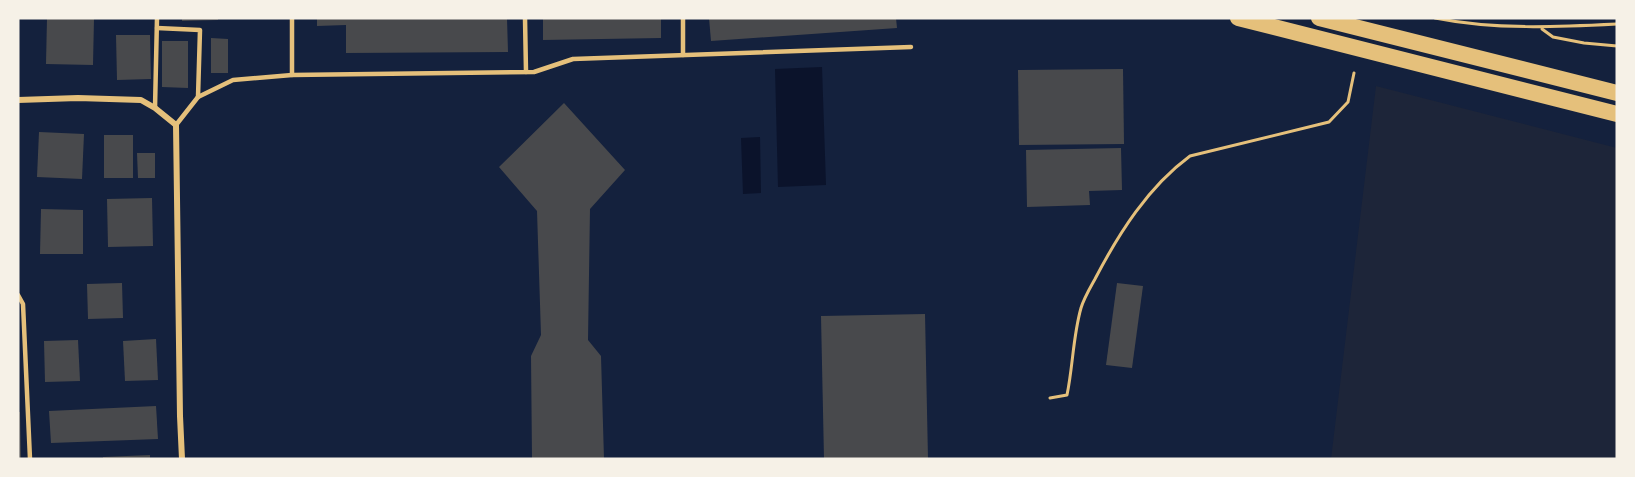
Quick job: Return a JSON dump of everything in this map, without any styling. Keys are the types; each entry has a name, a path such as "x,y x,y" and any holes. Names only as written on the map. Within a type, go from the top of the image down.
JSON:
{"highway":[{"path":"1238,18 1617,114"},
{"path":"1319,18 1617,93"}],"street":[{"path":"18,100 78,98 141,100 176,125 182,459"}],"lane":[{"path":"155,108 157,18"},
{"path":"292,18 292,75"},
{"path":"525,18 526,72"},
{"path":"683,18 683,55"},
{"path":"157,28 200,30 198,97"},
{"path":"176,125 198,97 233,80 292,75 534,72 573,59 911,47"},
{"path":"18,295 23,304 30,459"}],"path":[{"path":"1435,18 1456,22 1540,28 1617,24"},
{"path":"1540,28 1553,37 1584,44 1617,46"},
{"path":"1050,398 1067,394 1081,306 1108,253 1132,214 1173,168 1190,156 1329,122 1348,102 1354,73"}],"shaded area":[{"path":"822,67 826,185 778,187 775,69"},
{"path":"1376,86 1617,148 1617,459 1331,459"},
{"path":"760,137 761,193 743,194 741,138"}],"building":[{"path":"47,18 94,18 93,65 46,64"},
{"path":"182,18 218,18 218,20 182,21"},
{"path":"317,18 507,18 508,52 346,53 346,25 317,26"},
{"path":"543,18 661,18 661,38 543,40"},
{"path":"709,18 896,18 897,28 711,41"},
{"path":"116,35 150,35 151,79 117,80"},
{"path":"211,38 228,39 228,73 211,73"},
{"path":"162,41 188,41 188,88 162,87"},
{"path":"1123,69 1124,144 1019,145 1018,70"},
{"path":"564,103 625,170 590,209 588,340 601,356 604,459 532,459 531,356 541,335 537,211 499,167"},
{"path":"39,132 84,134 82,179 37,177"},
{"path":"104,135 133,135 133,178 104,178"},
{"path":"1121,148 1122,190 1089,191 1090,205 1027,207 1026,150"},
{"path":"137,153 155,153 155,178 138,178"},
{"path":"152,198 153,246 108,247 107,199"},
{"path":"41,209 83,210 83,254 40,254"},
{"path":"122,283 123,318 88,319 87,284"},
{"path":"1117,283 1143,286 1132,368 1106,365"},
{"path":"925,314 928,459 824,459 821,316"},
{"path":"156,339 158,380 125,381 123,341"},
{"path":"78,340 80,381 45,382 44,341"},
{"path":"156,406 158,439 51,443 49,411"},
{"path":"18,412 20,412 21,459 18,459"},
{"path":"150,455 150,459 103,459 103,457"}]}
